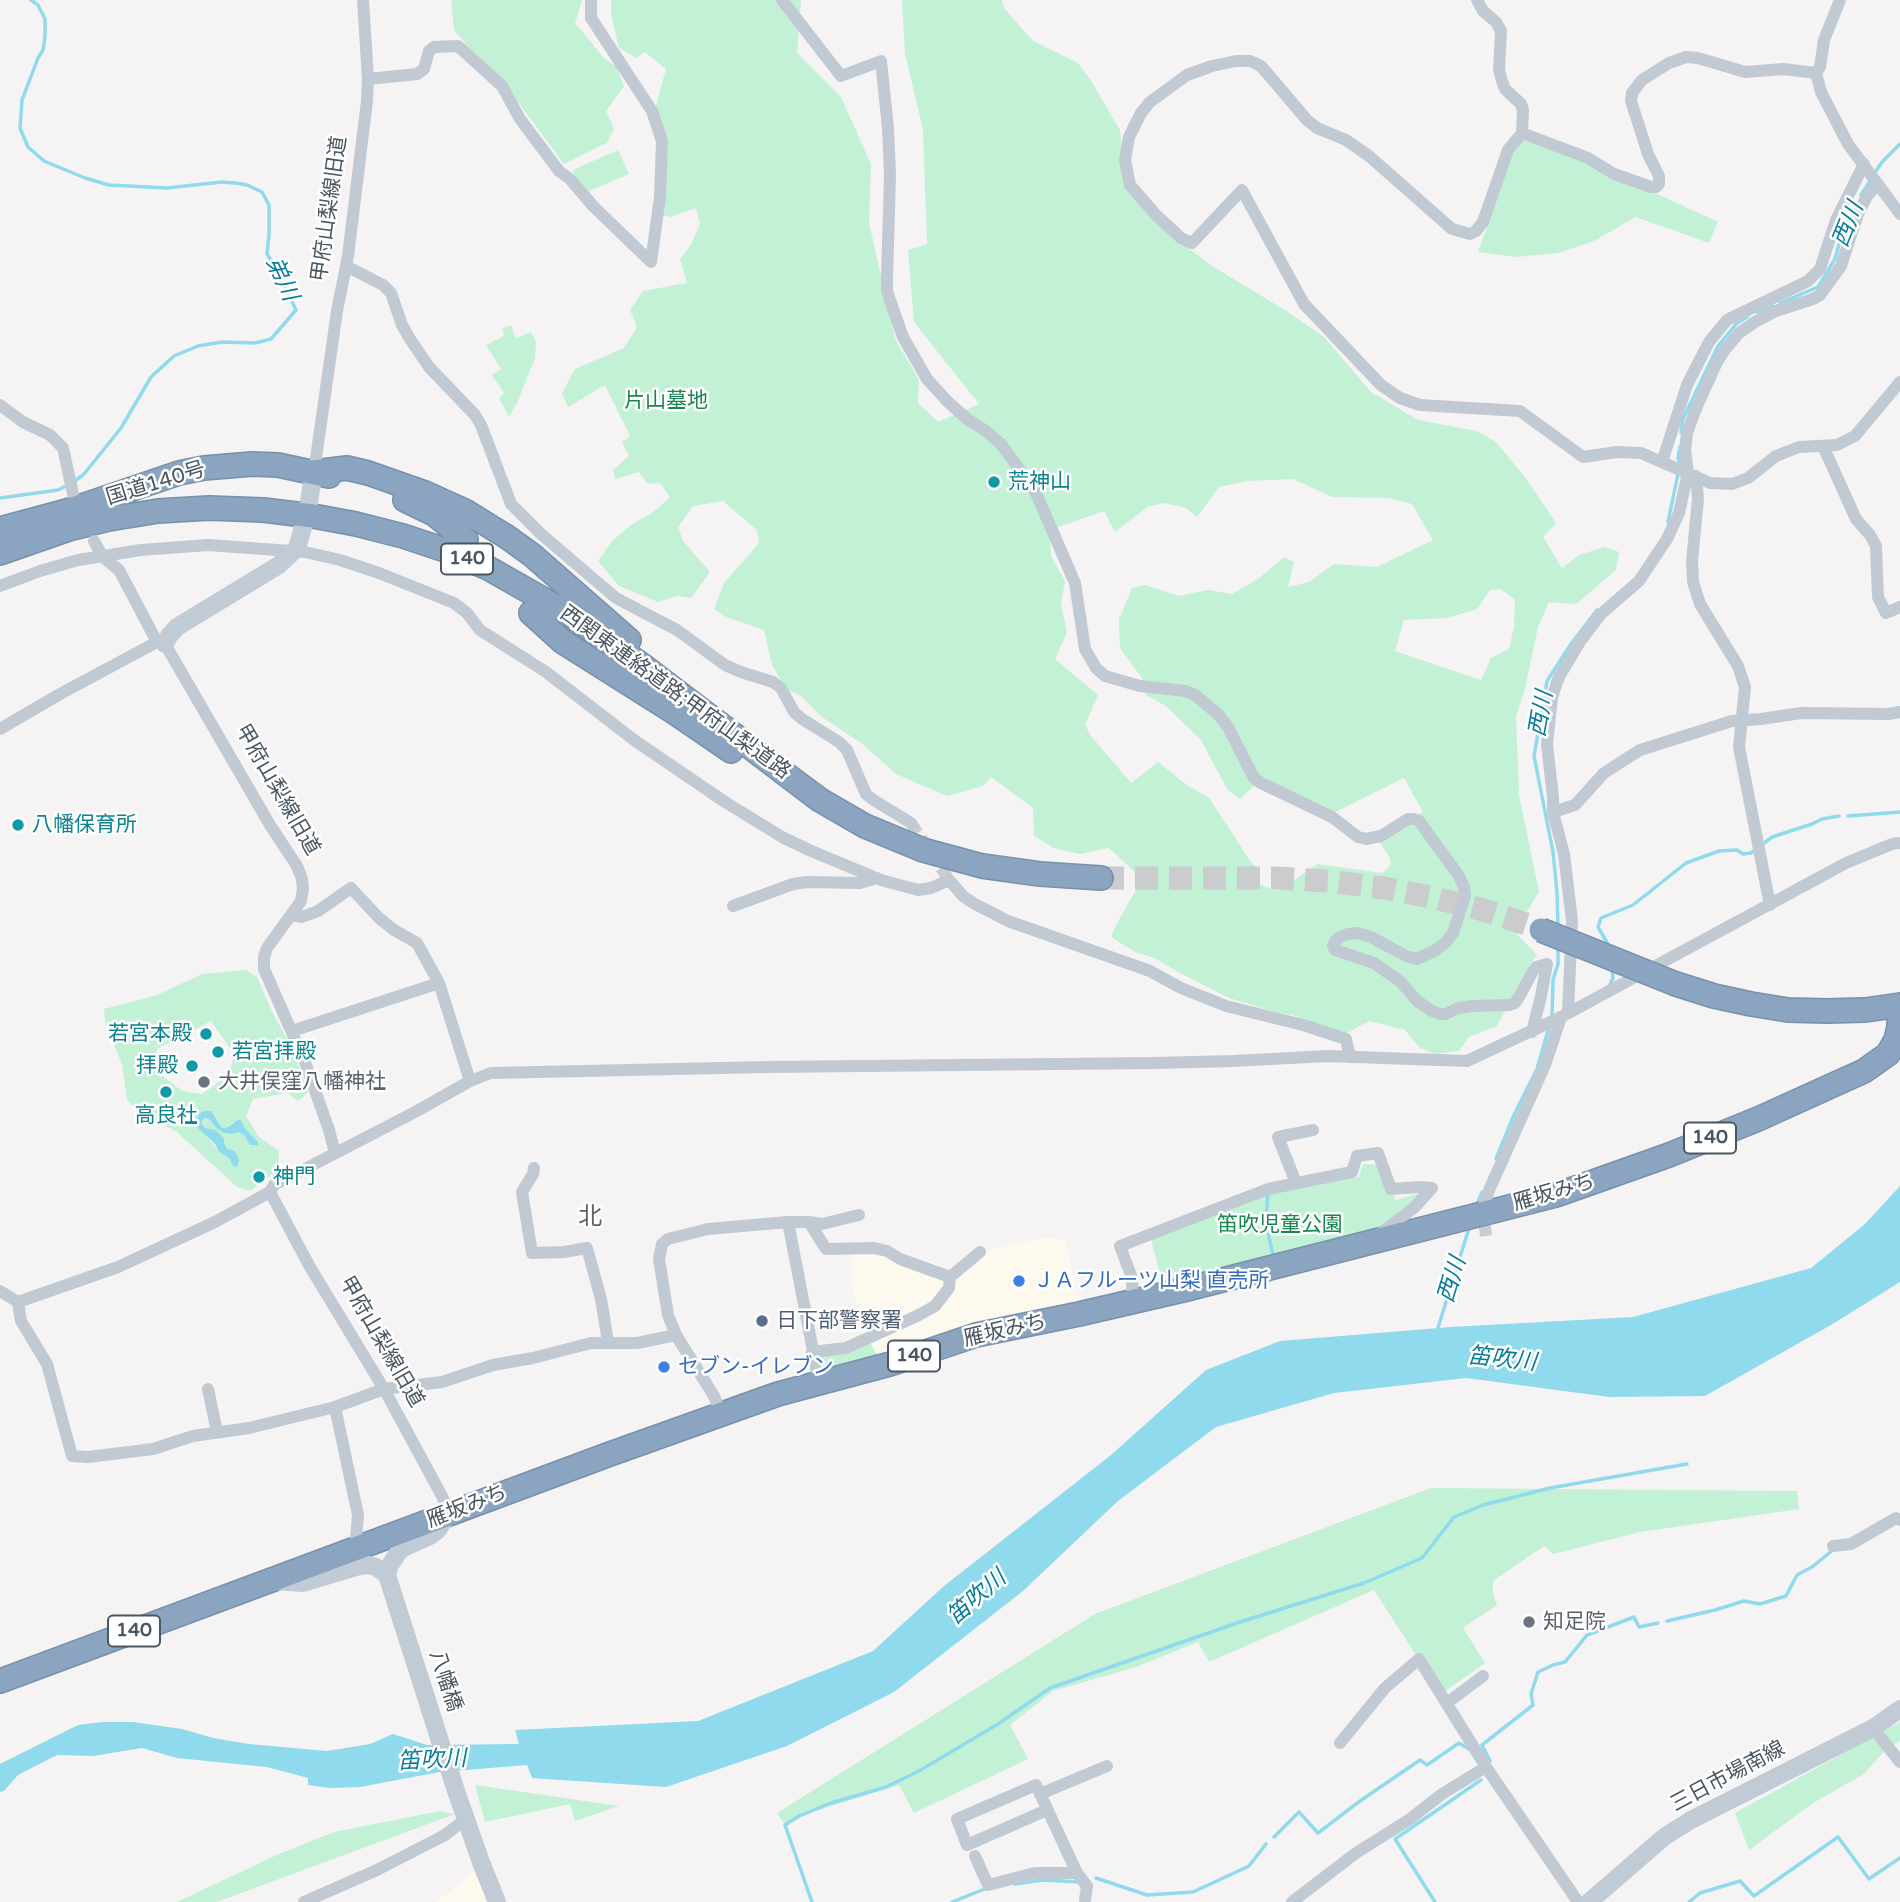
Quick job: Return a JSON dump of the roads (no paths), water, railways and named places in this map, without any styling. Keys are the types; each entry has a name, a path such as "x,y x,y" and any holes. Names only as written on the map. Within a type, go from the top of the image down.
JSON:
{"highway":[{"name":"国道140号","path":"0,528 79,507 179,473 204,468 252,464 278,465 314,472"},
{"path":"314,472 347,468 404,485 465,511 507,537 557,576 705,706 820,800"},
{"path":"314,472 418,506 434,514 466,540"},
{"name":"西関東連絡道路;甲府山梨道路","path":"0,553 69,529 109,519 158,511 209,508 263,510 313,516 402,536 488,568 569,614 646,668 820,800 865,826 923,850 982,866 1040,874 1101,878"},
{"path":"531,613 563,642 674,712 777,782 817,805 865,826"},
{"name":"140","path":"1526,924 1676,984 1714,996 1788,1010 1865,1010 1900,1005"},
{"name":"雁坂みち","path":"0,1681 778,1394 890,1364 976,1335 1133,1301 1386,1239 1479,1211 1556,1195 1758,1119 1864,1072 1888,1054 1896,1040 1900,1005"},
{"path":"1864,1072 1888,1066 1900,1059"}],"main road":[{"name":"甲府山梨線旧道","path":"294,552 301,538 314,472"},
{"path":"161,643 177,627 279,565 294,552"},
{"path":"389,1580 390,1565 398,1553 437,1531 448,1514"},
{"path":"268,1581 303,1583 360,1566 376,1567 389,1580"},
{"name":"八幡橋","path":"389,1580 456,1791 497,1902"},
{"name":"三日市場南線","path":"1589,1902 1664,1838 1691,1820 1873,1728 1900,1709"}],"street":[{"path":"368,79 417,74 424,69 429,51 434,47 457,46 502,86 520,119 559,171 570,178 593,205 651,262 660,197 663,141 652,111 591,18 591,0"},
{"path":"782,0 841,76 881,61 890,175 887,291 893,309 903,337 927,379 967,419 1001,444 1035,491 1074,583 1085,649 1096,668 1105,676 1140,686 1186,691 1195,695 1218,714 1228,727 1254,778 1332,817 1358,837 1366,839 1381,835 1409,819 1419,821 1464,887 1464,903 1454,933 1436,950 1417,959 1357,933 1340,937 1333,946 1335,950 1374,963 1401,982 1417,1001 1440,1014 1472,1006 1510,1006 1519,997 1536,967 1547,964 1532,1032"},
{"path":"1477,0 1501,31 1499,70 1502,81 1505,89 1521,104 1523,110 1522,133 1508,150 1483,222 1476,231 1470,234 1452,229 1369,156 1346,140 1317,128 1261,66 1251,61 1212,66 1187,75 1150,102 1129,137 1125,160 1130,185 1156,215 1181,238 1192,243 1242,191 1304,304 1381,385 1400,398 1420,405 1520,411 1583,457 1617,452 1641,453 1710,483 1732,484 1748,478 1776,456 1799,446 1837,445 1855,436 1900,382"},
{"path":"1840,0 1824,40 1820,67 1816,73 1821,92 1848,144 1900,214"},
{"name":"甲府山梨線旧道","path":"314,472 346,266 367,101 364,2"},
{"path":"1522,133 1588,158 1614,174 1656,187 1659,184 1659,176 1630,101 1642,79 1686,57 1745,72 1783,69 1816,73"},
{"path":"1662,462 1687,385 1709,342 1727,320 1808,281 1819,269 1836,220 1864,164"},
{"path":"1770,905 1739,747 1745,687 1738,666 1700,604 1693,582 1692,561 1698,499 1685,450 1687,433 1717,362 1739,333 1755,321 1776,311 1820,295 1841,266 1858,214 1867,196 1878,184"},
{"path":"346,266 383,285 391,293 402,325 429,367 475,415 481,425 511,504 541,534 616,598 677,630 725,665 773,682 781,688 794,712 847,750 866,794 911,823"},
{"path":"0,405 23,422 50,435 63,448 73,494"},
{"path":"1823,446 1856,519 1876,546 1878,597 1886,613 1900,607"},
{"path":"1479,1211 1545,1065 1564,1015 1572,921 1564,853 1553,812 1547,744 1552,697 1559,677 1581,640 1601,614 1639,581 1667,539 1692,474"},
{"name":"甲府山梨線旧道","path":"94,541 103,557 119,570 297,866 302,879 301,901 267,947 264,969 292,1031 330,1130 335,1153"},
{"path":"0,586 78,560 141,550 208,545 305,552 340,559 454,603 480,630 546,672 618,729 725,802 782,837 877,878 918,890 949,880 964,897 1001,918 1150,971 1181,988 1226,1006 1303,1025 1346,1040 1350,1057"},
{"path":"0,729 60,694 161,643"},
{"path":"1553,812 1575,805 1604,773 1640,750 1732,721 1801,713 1900,712"},
{"path":"18,1302 118,1267 215,1222 270,1192 274,1185 470,1081 491,1073 1155,1063 1328,1056 1467,1061 1532,1032 1846,863 1900,843"},
{"path":"733,906 793,884 860,883 877,878"},
{"path":"292,915 302,917 318,911 351,888 379,918 417,943 439,983 470,1081"},
{"path":"292,1031 439,983"},
{"path":"1296,1183 1278,1137 1313,1130"},
{"path":"1133,1301 1132,1278 1120,1246 1268,1189 1352,1172 1357,1156 1378,1153 1391,1189 1432,1188 1415,1207 1380,1235 1386,1239"},
{"path":"534,1168 522,1192 532,1253 587,1248 601,1299 608,1342"},
{"name":"甲府山梨線旧道","path":"270,1192 310,1267 384,1389 443,1498 448,1514"},
{"path":"721,1413 714,1396 676,1335 668,1315 659,1259 662,1244 668,1239 708,1229 788,1222 822,1224 859,1215"},
{"path":"788,1222 819,1382"},
{"path":"809,1222 826,1249 874,1248 950,1277"},
{"path":"812,1352 846,1348 935,1306 949,1287 950,1277 980,1252"},
{"path":"0,1291 18,1302 21,1321 47,1364 72,1456 88,1457 153,1449 193,1436 249,1428 335,1407 384,1389 442,1382 493,1365 591,1343 637,1343 676,1335"},
{"path":"208,1389 217,1432"},
{"path":"335,1407 358,1515 355,1549"},
{"path":"1833,1546 1851,1544 1896,1518 1900,1520"},
{"path":"1340,1743 1385,1688 1419,1659 1486,1767 1578,1902"},
{"path":"1447,1703 1483,1676"},
{"path":"1873,1728 1900,1762"},
{"path":"1040,1794 1107,1766"},
{"path":"1292,1902 1356,1853 1486,1767"},
{"path":"1047,1810 967,1845 957,1819 1036,1785 1077,1873 1087,1886 1086,1901"},
{"path":"304,1902 445,1835 467,1818"},
{"path":"975,1856 988,1885 1035,1873 1077,1873"}],"water":[{"path":"204,1111 211,1111 222,1128 239,1119 258,1142 258,1145 250,1145 244,1135 238,1132 224,1133 209,1119 204,1118 201,1123 205,1128 215,1130 224,1138 227,1149 235,1151 239,1160 237,1167 219,1152 215,1144 198,1128 195,1121"},
{"name":"笛吹川","path":"1900,1186 1900,1282 1831,1325 1705,1396 1609,1397 1466,1378 1334,1393 1216,1427 1118,1501 1023,1591 894,1692 787,1746 666,1787 532,1778 527,1765 440,1772 360,1787 329,1788 308,1785 308,1778 267,1767 177,1758 142,1748 93,1756 57,1755 18,1775 0,1792 0,1764 78,1725 103,1722 133,1722 182,1729 249,1744 327,1751 370,1744 393,1734 427,1745 519,1744 515,1730 698,1721 873,1651 944,1586 1111,1455 1206,1370 1280,1341 1451,1327 1633,1317 1811,1268 1865,1224"}],"waterway":[{"name":"弟川","path":"31,0 38,5 45,19 45,37 43,50 22,100 20,128 28,147 44,161 109,185 167,188 222,182 247,185 262,192 269,205 267,254 296,310 271,339 255,343 222,342 198,346 174,356 151,377 121,428 84,474 75,481"},
{"name":"西川","path":"1874,174 1900,144"},
{"name":"西川","path":"1861,195 1870,181"},
{"name":"西川","path":"1780,303 1818,287 1835,259 1842,234 1853,211"},
{"name":"西川","path":"1757,312 1773,306"},
{"name":"西川","path":"1681,432 1683,419 1718,346 1737,323 1747,317"},
{"name":"西川","path":"1668,522 1680,464 1680,447"},
{"name":"弟川","path":"0,498 58,490 68,485"},
{"name":"西川","path":"1558,926 1553,852 1534,756 1547,681 1597,610"},
{"path":"1848,816 1900,812"},
{"path":"1609,946 1598,927 1601,918 1633,905 1686,863 1719,851 1737,850 1743,854 1751,853 1772,837 1822,819 1839,816"},
{"name":"西川","path":"1552,1016 1558,944"},
{"path":"1609,987 1613,978 1612,967"},
{"name":"西川","path":"1496,1159 1537,1069 1549,1027"},
{"path":"1268,1191 1266,1223 1274,1260"},
{"name":"西川","path":"1476,1207 1482,1192"},
{"name":"西川","path":"1437,1331 1470,1225"},
{"path":"812,1902 785,1825 831,1803 886,1787 919,1771 998,1724 1050,1688 1240,1622 1364,1583 1422,1558 1454,1517 1483,1505 1550,1488 1687,1464"},
{"path":"1667,1621 1744,1601 1760,1604 1786,1596 1797,1575 1834,1549"},
{"path":"1490,1761 1482,1745 1533,1705 1531,1694 1538,1672 1565,1662 1587,1635 1634,1617 1639,1627 1658,1623"},
{"path":"1274,1837 1299,1812 1318,1833 1420,1760 1427,1765 1459,1743 1469,1749"},
{"path":"1435,1902 1395,1839 1481,1780"},
{"path":"1689,1902 1700,1893 1740,1881 1754,1896 1838,1837 1869,1879 1900,1858"},
{"path":"1096,1878 1147,1895 1193,1892 1249,1866 1266,1844"},
{"path":"1015,1884 1043,1880 1080,1882"},
{"path":"952,1902 987,1888"}],"tunnel":[{"path":"911,823 949,880"},
{"path":"1101,878 1276,878 1328,881 1431,897 1526,924"},
{"path":"1483,1208 1486,1236"}],"place":[{"name":"荒神山","path":"994,482"},
{"name":"八幡保育所","path":"18,825"},
{"name":"若宮本殿","path":"206,1034"},
{"name":"若宮拝殿","path":"218,1052"},
{"name":"拝殿","path":"192,1066"},
{"name":"大井俣窪八幡神社","path":"204,1082"},
{"name":"高良社","path":"166,1092"},
{"name":"神門","path":"259,1177"},
{"name":"ＪＡフルーツ山梨 直売所","path":"1019,1281"},
{"name":"日下部警察署","path":"762,1321"},
{"name":"セブン-イレブン","path":"664,1367"},
{"name":"知足院","path":"1529,1622"}],"district":[{"name":"北","path":"590,1218"}],"park label":[{"name":"片山墓地","path":"666,401"},
{"name":"笛吹児童公園","path":"1280,1225"}]}
